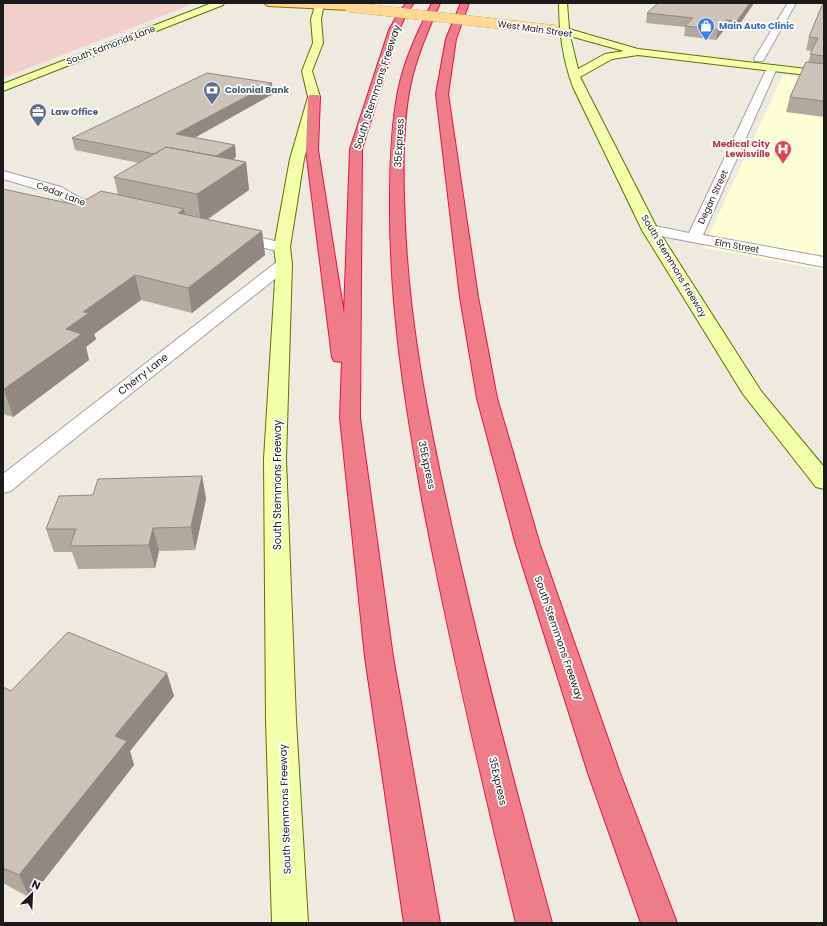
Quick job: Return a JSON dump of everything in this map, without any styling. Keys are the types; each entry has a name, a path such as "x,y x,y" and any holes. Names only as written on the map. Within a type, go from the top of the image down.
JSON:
{"highway":[{"name":"35Express","path":"436,3 420,37 410,65 402,99 397,140 396,239 402,318 419,427 451,583 506,817 534,923"},
{"name":"South Stemmons Freeway","path":"465,3 452,39 442,94 469,297 487,398 528,545 604,773 659,923"},
{"name":"South Stemmons Freeway","path":"406,9 394,30 356,149 350,418 379,657 422,923"},
{"path":"314,97 312,150 350,418"}],"main road":[{"name":"South Edmonds Lane","path":"3,88 220,3"},
{"name":"West Main Street","path":"268,3 350,5 560,29 641,45 824,66"},
{"name":"South Stemmons Freeway","path":"563,3 560,29 578,87 650,230 753,394 824,482"},
{"path":"314,97 307,72 318,43 316,19 319,4"},
{"name":"West Main Street","path":"560,29 637,52 824,74"},
{"path":"574,76 609,56 637,52"},
{"path":"698,59 748,61 759,59"},
{"name":"South Stemmons Freeway","path":"290,923 281,720 275,459 283,256 297,159 314,97"}],"street":[{"path":"759,59 792,3"},
{"name":"Degan Street","path":"694,238 772,68"},
{"name":"Cedar Lane","path":"3,176 56,190 77,202 121,211"},
{"name":"Elm Street","path":"650,230 824,262"},
{"path":"221,234 283,256"},
{"name":"Cherry Lane","path":"3,486 283,256"}],"shaded area":[{"path":"3,3 183,3 190,5 3,78"},
{"name":"Medical City Lewisville","path":"783,75 824,80 824,270 703,248"}],"building":[{"path":"658,3 750,3 737,21 726,20 718,30 685,26 693,18 647,13"},
{"path":"823,3 824,56 810,54 818,38 809,37"},
{"path":"806,62 824,64 824,101 790,97"},
{"path":"207,73 272,83 176,134 235,145 216,156 166,147 155,154 72,138"},
{"path":"166,147 246,162 197,194 114,177"},
{"path":"3,189 77,205 101,191 184,209 178,213 262,231 188,288 135,275 83,312 89,313 66,329 82,334 3,389"},
{"path":"202,476 191,527 153,528 149,545 70,546 76,529 46,529 59,496 93,495 98,479"},
{"path":"68,632 167,673 115,736 127,741 19,875 3,868 3,687 11,691"}],"place":[{"name":"Main Auto Clinic","path":"706,41"},
{"name":"Colonial Bank","path":"212,105"},
{"name":"Law Office","path":"38,127"},
{"name":"Medical City Lewisville","path":"783,164"}]}
